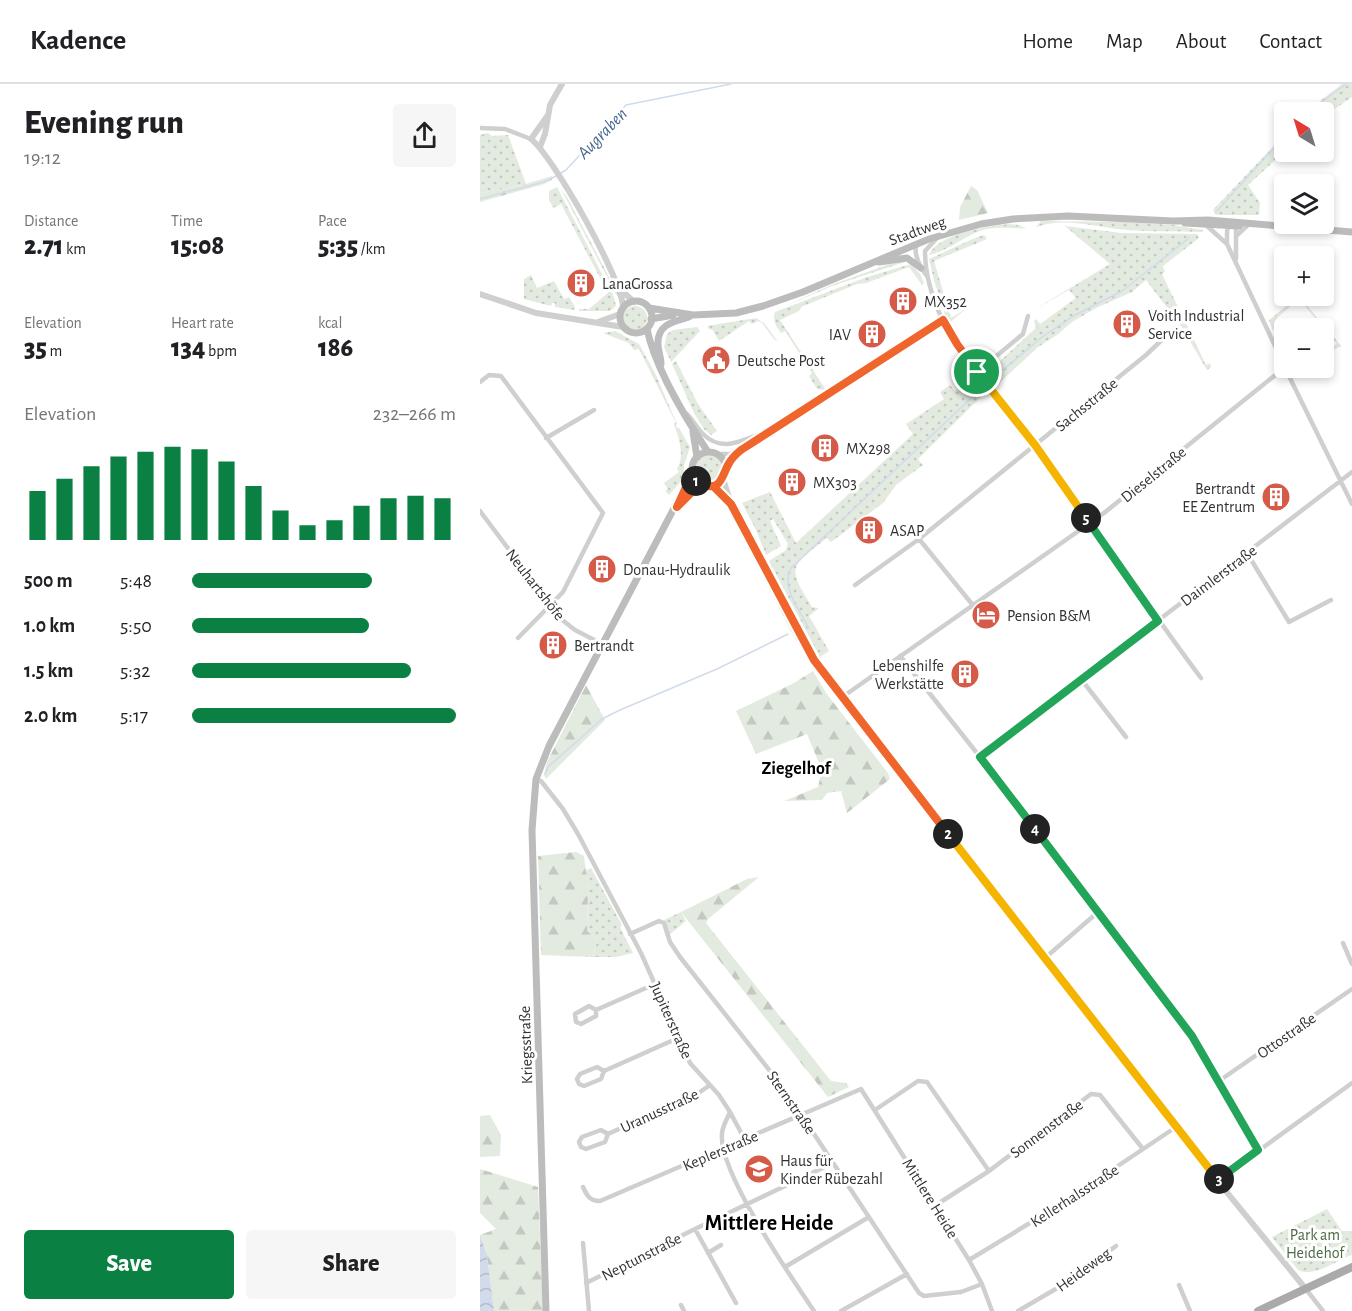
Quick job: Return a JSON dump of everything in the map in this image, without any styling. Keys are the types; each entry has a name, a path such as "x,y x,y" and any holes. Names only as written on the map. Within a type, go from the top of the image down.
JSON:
{"main road":[{"name":"Stadtweg","path":"649,308 693,315 736,313 803,292 939,235 981,224 1042,217 1096,217 1259,224"},
{"name":"Stadtweg","path":"1173,221 1207,226 1259,224 1352,232"},
{"path":"868,264 902,258 914,262 921,268"},
{"path":"653,352 635,333 623,327 622,311 633,302 639,302 649,308 651,319 647,329 653,352 692,429 708,452"},
{"name":"Stadtweg","path":"651,319 679,314"},
{"path":"660,366 657,341 660,332 674,321 693,315"},
{"path":"635,333 647,329"},
{"path":"692,429 697,457"},
{"path":"677,507 697,457 708,452 717,454 725,463 723,479 713,486 700,484 692,474"},
{"path":"677,507 700,484"},
{"name":"Kriegsstraße","path":"546,1311 532,830 536,779 549,746 677,507"},
{"path":"1258,1311 1352,1267"}],"street":[{"path":"540,147 545,134 550,105 562,84"},
{"path":"531,139 548,115"},
{"path":"480,128 505,129 531,139 540,147 561,178 618,286 633,302"},
{"path":"1231,224 1236,236 1236,261"},
{"path":"1227,244 1231,224"},
{"path":"1236,236 1248,225"},
{"path":"1207,226 1227,244 1274,342"},
{"path":"939,235 925,251 928,278 943,320 957,344 1035,445 1158,621 1202,678"},
{"path":"918,243 915,249 921,268 928,278"},
{"path":"598,322 622,311 618,286"},
{"path":"480,294 536,313 623,327"},
{"path":"977,372 1023,334 1028,316"},
{"path":"717,454 730,454 741,450 943,320"},
{"name":"Sachsstraße","path":"855,585 919,539 1146,355 1166,336"},
{"path":"480,382 489,375 501,376 603,513 563,592 519,638"},
{"name":"Dieselstraße","path":"841,698 972,604 1090,524 1274,375"},
{"path":"1291,378 1352,504"},
{"path":"546,438 594,410"},
{"path":"684,411 704,435 724,444 737,444 772,431"},
{"path":"726,468 741,450"},
{"name":"Daimlerstraße","path":"980,757 1352,472"},
{"path":"723,479 731,504 814,660 841,698 1176,1127 1323,1311"},
{"path":"713,486 731,504"},
{"name":"Neuhartshöfe","path":"480,510 561,619 575,630 602,644"},
{"path":"919,539 972,604"},
{"path":"1247,554 1289,622 1331,600"},
{"path":"900,656 980,757 1192,1036 1258,1150"},
{"path":"1081,679 1126,737"},
{"name":"Jupiterstraße","path":"536,779 541,780 578,834 655,984 690,1063 730,1112 745,1140"},
{"path":"1044,958 1098,912"},
{"name":"Sternstraße","path":"630,934 662,921 670,942 680,957 785,1090 919,1293 924,1296 961,1292 982,1284"},
{"path":"1342,944 1352,964"},
{"path":"596,1010 655,984"},
{"name":"Ottostraße","path":"1219,1081 1352,989"},
{"path":"589,1006 596,1010 597,1014 594,1018 581,1024 574,1019 577,1011 589,1006"},
{"path":"603,1071 678,1038"},
{"path":"596,1067 600,1067 603,1071 601,1079 584,1086 577,1082 580,1074 596,1067"},
{"path":"875,1110 918,1082 927,1082 989,1171"},
{"path":"1218,1180 1352,1083"},
{"name":"Uranusstraße","path":"608,1134 600,1130 582,1137 579,1145 586,1149 605,1142 608,1134 700,1092 710,1085"},
{"name":"Keplerstraße","path":"583,1187 588,1197 593,1201 600,1201 861,1089"},
{"name":"Mittlere Heide","path":"861,1089 969,1260 982,1284 992,1311"},
{"name":"Sonnenstraße","path":"936,1205 989,1171 1091,1094 1100,1095 1143,1149"},
{"path":"730,1112 721,1132 723,1150 748,1204 814,1311"},
{"name":"Kellerhalsstraße","path":"969,1260 1058,1206 1176,1127"},
{"name":"Neptunstraße","path":"586,1283 833,1163"},
{"path":"785,1267 869,1217"},
{"name":"Neptunstraße","path":"695,1229 736,1304"},
{"path":"583,1243 589,1311"},
{"path":"708,1253 721,1245"},
{"name":"Heideweg","path":"1018,1311 1066,1283 1116,1246"},
{"path":"841,1311 907,1274"},
{"path":"1179,1285 1190,1311"}],"green space":[{"path":"1342,84 1352,84 1352,97 1334,109 1334,102 1319,102"},
{"path":"488,133 492,136 508,135 526,184 480,193 480,135"},
{"path":"1274,146 1274,161 1248,185 1260,203 1259,215 1217,215 1213,210"},
{"path":"552,176 552,180 544,184 480,202 480,193 526,184"},
{"path":"971,186 977,190 988,213 959,220 960,207"},
{"path":"557,187 614,297 616,306 610,311 579,311 579,309 589,309 608,293 561,204 553,208 549,199 549,191"},
{"path":"561,189 567,197 619,296 617,296"},
{"path":"1041,221 1127,222 1173,225 1203,230 1202,232 1137,231 1070,223 1036,227"},
{"path":"1009,224 1026,228 983,230 942,251 929,255 934,248 952,236"},
{"path":"1065,226 1121,233 1197,234 1199,238 1163,266 1165,272 1162,274 1206,365 1210,363 1211,367 1207,370 1181,326 1146,280 1132,292 1072,322 1038,347 997,385 990,382 983,373 984,370 987,373 1036,328 1034,321 1036,319 1040,324 1076,298 1069,290 1032,311 1110,264"},
{"path":"984,235 987,239 934,261 951,318 967,308 948,324 929,259"},
{"path":"895,262 905,262 832,286 781,308 831,285"},
{"path":"911,264 920,274 924,283 922,285 909,267 866,283 857,284 801,307 799,311 780,320 826,390 817,389 809,376 812,373 785,331 781,333 776,326 775,312 867,277"},
{"path":"531,275 537,288 554,281 564,299 569,297 575,307 574,310 555,307 555,303 551,306 524,299 524,279"},
{"path":"635,306 640,307 646,313 646,323 640,329 635,330 630,329 624,323 623,318 624,313 630,307"},
{"path":"1286,306 1291,306 1274,318 1273,331 1269,320"},
{"path":"1305,306 1317,318 1315,318"},
{"path":"756,318 765,324 778,342 758,321 752,324 749,321 719,341 712,329 710,330 707,326"},
{"path":"697,327 700,331 671,362 664,347 667,334 673,330"},
{"path":"615,331 639,344 656,375 677,424 677,428 690,447 684,465 684,478 669,495 665,491 668,489 664,483 679,472 677,469 681,459 674,424 676,423 639,349 634,350 629,343 603,333"},
{"path":"1334,338 1341,346 1334,350 1334,346 1337,344"},
{"path":"676,361 698,404 717,431 711,435 704,429 694,413 672,364"},
{"path":"975,379 986,392 918,459 923,465 896,485 883,503 831,542 827,538 799,562 796,568 798,583 812,607 819,608 809,616 829,651 820,657 769,561 786,550 788,544 773,519 770,521 781,546 766,555 742,503 770,492 796,543 913,434 906,424 944,399 940,392 950,385 955,391"},
{"path":"709,455 719,459 723,469 719,479 709,483 699,479 695,469 699,459"},
{"path":"719,494 728,507 813,666 792,633 732,516 717,495"},
{"path":"813,671 826,693 888,773 890,779 847,813 841,791 827,793 822,800 784,801 818,787 822,770 807,734 756,754 736,711 794,683"},
{"path":"586,685 605,720 546,779 544,775 547,762"},
{"path":"576,852 584,856 588,890 587,931 597,939 593,957 541,955 538,856"},
{"path":"591,868 622,925 620,927 633,953 616,957 593,957 597,939 587,931 588,890 585,871"},
{"path":"759,877 706,923 831,1081 846,1083 849,1087 828,1097 681,912 747,879"},
{"path":"681,912 686,921 670,934 664,920"},
{"path":"490,1115 501,1135 500,1156 480,1157 480,1116"},
{"path":"480,1169 538,1187 543,1311 494,1311 487,1255 480,1235 496,1229 480,1213"},
{"name":"Park am Heidehof","path":"1327,1209 1342,1231 1352,1231 1352,1255 1311,1272 1298,1270 1272,1237"}],"water":[{"path":"480,1235 487,1255 494,1311 480,1311"}],"waterway":[{"name":"Augraben","path":"561,173 626,105 731,84"},
{"path":"1322,102 1346,84"},
{"path":"1215,213 1274,148"},
{"name":"Augraben","path":"480,199 544,182 556,176"},
{"path":"991,380 1042,337 1075,315 1122,291 1189,238"},
{"path":"808,629 789,590 788,575 791,568 984,386"},
{"path":"545,774 548,767 602,719 717,669 788,634"}],"place":[{"name":"LanaGrossa","path":"581,283"},
{"name":"MX352","path":"903,301"},
{"name":"Voith Industrial Service","path":"1127,324"},
{"name":"IAV","path":"872,334"},
{"name":"Deutsche Post","path":"716,360"},
{"name":"MX298","path":"825,448"},
{"name":"MX303","path":"792,482"},
{"name":"Bertrandt EE Zentrum","path":"1276,497"},
{"name":"ASAP","path":"869,530"},
{"name":"Donau-Hydraulik","path":"602,569"},
{"name":"Pension B&M","path":"986,615"},
{"name":"Bertrandt","path":"553,645"},
{"name":"Lebenshilfe Werkstätte","path":"965,674"},
{"name":"Haus für Kinder Rübezahl","path":"759,1169"}],"district":[{"name":"Ziegelhof","path":"796,768"},
{"name":"Mittlere Heide","path":"769,1222"}],"route":[{"path":"977,372 943,320 741,450 726,468 725,476 717,485 700,484 684,497 677,507 692,474 697,482 700,484 704,486 713,486 731,504 817,665 1218,1180 1258,1150 1192,1036 980,757 1158,621 1035,445 977,372"}]}
